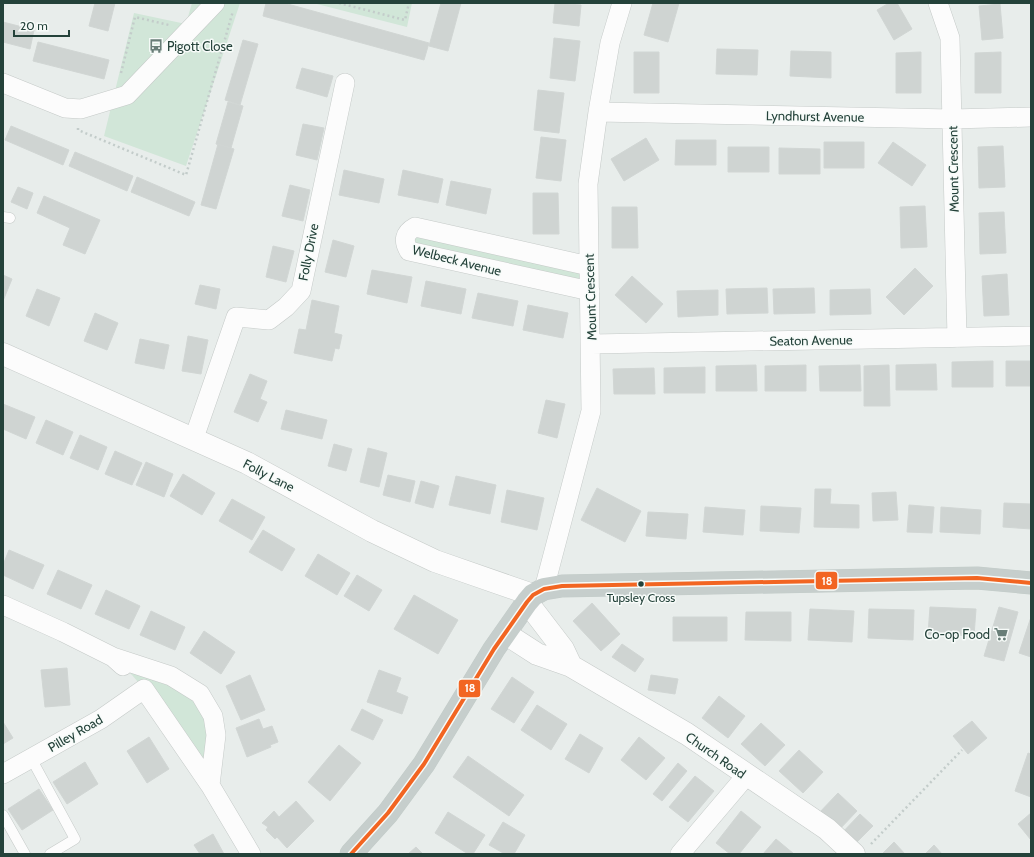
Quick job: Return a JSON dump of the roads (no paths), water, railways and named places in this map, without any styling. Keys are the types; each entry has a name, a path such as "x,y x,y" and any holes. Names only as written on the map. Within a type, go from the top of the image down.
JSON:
{"highway":[{"path":"351,854 388,813 424,764 494,648 535,595 562,586 977,578 1031,583"}],"street":[{"path":"3,83 65,108 81,109 127,96 215,3"},
{"name":"Mount Crescent","path":"535,595 591,411 592,344 588,184 598,112 610,43 622,3"},
{"name":"Mount Crescent","path":"938,3 950,38 957,338"},
{"name":"Folly Drive","path":"194,438 236,317 269,320 286,307 300,291 345,83"},
{"name":"Lyndhurst Avenue","path":"598,112 952,118 1031,116"},
{"name":"Welbeck Avenue","path":"589,266 415,227 408,230 405,238 405,245 409,251 590,291"},
{"name":"Seaton Avenue","path":"592,344 1031,336"},
{"name":"Folly Lane","path":"3,354 194,438 247,463 372,531 436,561 535,595"},
{"path":"535,595 571,666"},
{"path":"3,605 63,632 113,657 171,676 200,694 214,716 216,735 210,785"},
{"name":"Church Road","path":"506,634 538,654 571,666 686,734 746,776 860,851"},
{"path":"113,657 144,689 210,785 251,854"},
{"name":"Pilley Road","path":"3,774 101,719 144,689"},
{"path":"680,854 746,776"}],"lane":[{"path":"31,758 74,839 50,854"},
{"path":"3,815 25,854"}],"place":[{"name":"Pigott Close","path":"156,46"},
{"name":"Tupsley Cross","path":"641,584"},
{"name":"Co-op Food","path":"1001,634"}]}
